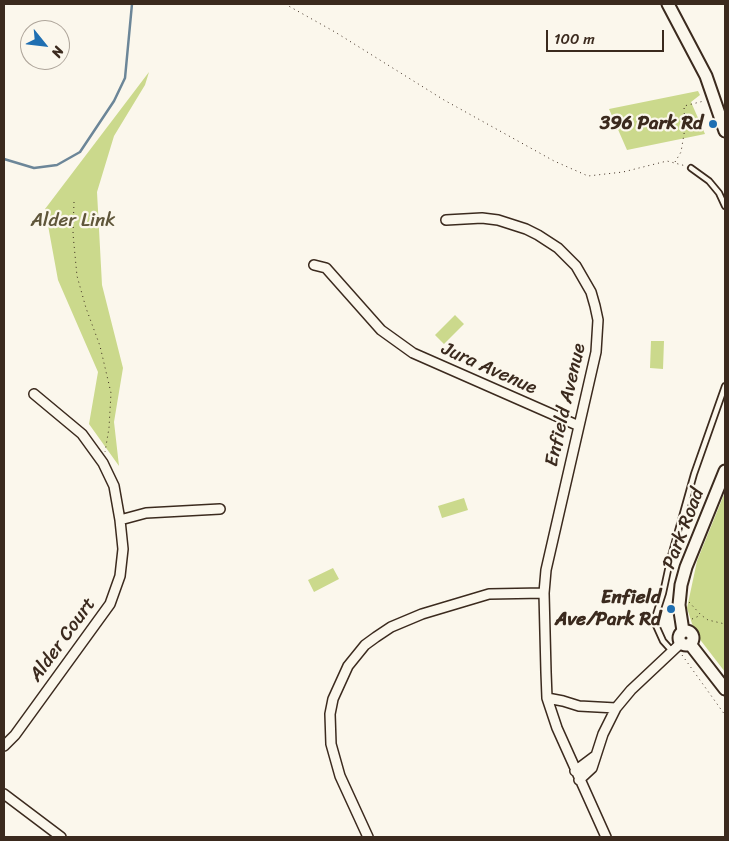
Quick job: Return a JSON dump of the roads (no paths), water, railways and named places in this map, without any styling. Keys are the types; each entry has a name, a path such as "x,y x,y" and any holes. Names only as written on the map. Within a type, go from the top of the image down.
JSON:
{"street":[{"path":"668,4 706,76 725,131"},
{"name":"Enfield Avenue","path":"446,220 482,218 498,220 526,229 550,241 568,256 591,292 598,320 596,352 549,555 544,593 547,698 556,728 606,837"},
{"name":"Jura Avenue","path":"314,265 326,268 381,330 413,353 579,426"},
{"name":"Alder Court","path":"4,746 15,735 110,604 120,576 123,550 114,486 103,463 82,434 34,394"},
{"name":"Park Road","path":"685,643 678,637 683,631 679,605 681,585 686,567 725,471"},
{"path":"120,520 146,513 220,509"},
{"path":"368,837 340,776 330,744 330,714 333,699 348,666 366,645 376,637 392,627 422,614 489,594 544,593"},
{"path":"577,775 596,754 603,734 616,708 624,697 672,651 685,643 725,689"},
{"path":"547,698 579,706 616,708"},
{"path":"4,794 60,837"}],"lane":[{"path":"691,168 710,182 719,193 725,206"},
{"path":"672,651 663,641 654,621 694,474 725,386"}],"waterway":[{"path":"4,159 34,168 57,165 80,152 114,101 125,78 132,4"}],"place":[{"name":"396 Park Rd","path":"713,124"},
{"name":"Enfield Ave/Park Rd","path":"671,609"}],"park label":[{"name":"Alder Link","path":"73,221"}]}
